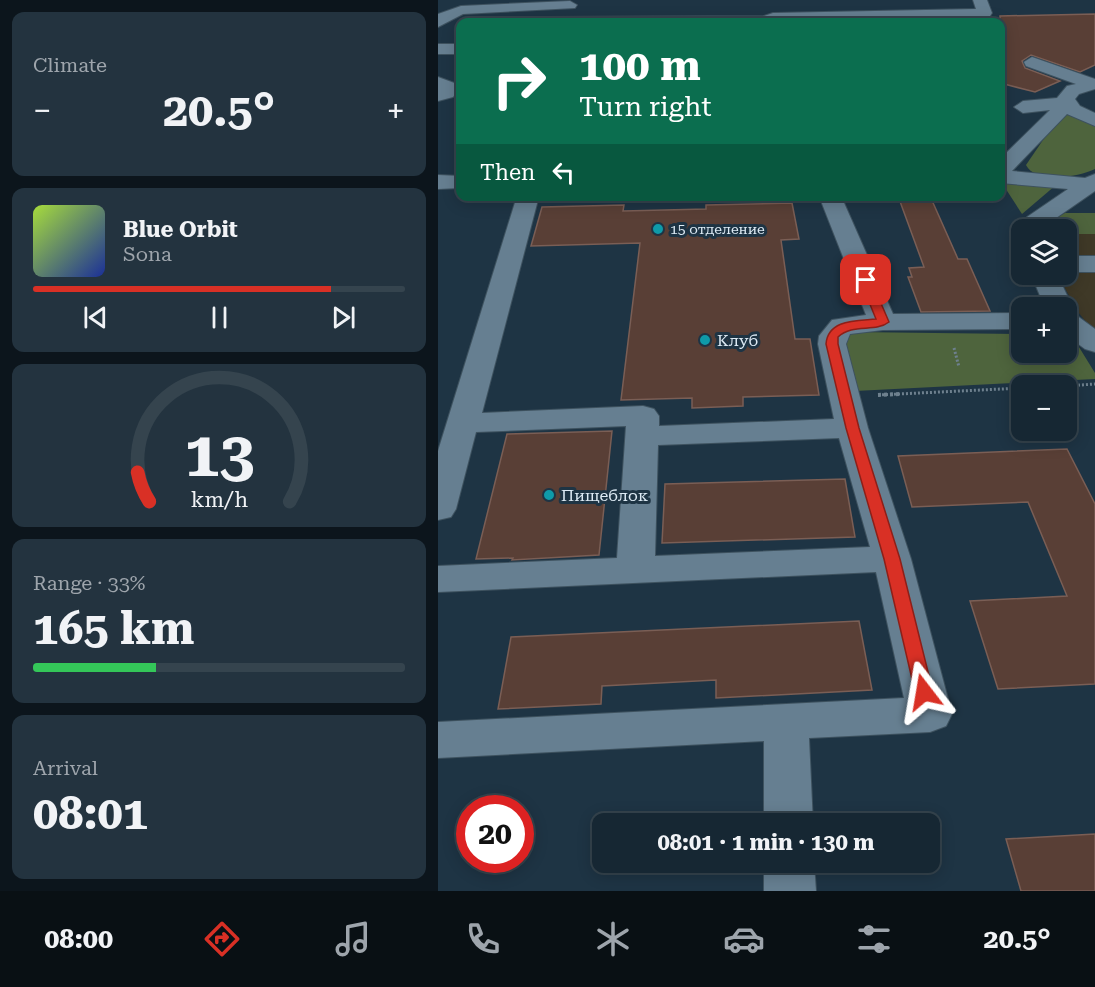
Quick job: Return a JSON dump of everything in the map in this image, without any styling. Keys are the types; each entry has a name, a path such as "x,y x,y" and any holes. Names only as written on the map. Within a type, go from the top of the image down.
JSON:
{"street":[{"path":"770,0 773,17 983,6"},
{"path":"732,18 733,1"},
{"path":"438,9 475,4 590,4"},
{"path":"438,22 450,13 475,4"},
{"path":"962,18 983,6"},
{"path":"438,33 456,34"},
{"path":"1032,62 1094,84"},
{"path":"438,82 451,88 447,93 438,96"},
{"path":"1094,84 1071,92 1066,97 1068,103 1077,112 1095,120"},
{"path":"1023,107 1068,103"},
{"path":"1005,166 1068,103"},
{"path":"1005,176 1092,183"},
{"path":"438,182 456,182"},
{"path":"1039,219 1092,183"},
{"path":"438,509 527,201"},
{"path":"832,201 883,322"},
{"path":"1077,264 1095,264"},
{"path":"438,740 930,714 892,559 849,412 832,344 833,336 842,326 883,322 1011,321"},
{"path":"1077,329 1095,343"},
{"path":"642,436 849,412"},
{"path":"463,423 643,416 635,570"},
{"path":"438,579 892,559"},
{"path":"786,721 789,813"},
{"path":"789,873 790,891"}],"path":[{"path":"1077,385 1095,384"},
{"path":"849,412 1011,390"}],"shaded area":[{"path":"1065,213 1095,213 1095,333 1077,310 1077,297 1070,297 1063,285 1077,285 1077,219 1057,219"}],"green space":[{"path":"1067,114 1095,123 1095,169 1069,176 1038,175 1026,165 1060,115"},
{"path":"1005,180 1056,185 1022,214 1005,188"},
{"path":"1065,213 1095,213 1095,234 1077,234 1077,219 1054,219"},
{"path":"853,332 1011,334 1011,363 1077,363 1077,344 1095,373 1095,379 1077,380 1077,375 1011,375 1011,383 855,391 844,338"}],"building":[{"path":"1095,14 1095,65 1080,72 1031,55 1022,61 1025,68 1060,81 1035,92 1005,84 1005,18 1000,18 1000,16"},
{"path":"900,201 932,201 958,259 967,259 990,311 921,312 908,277 912,277 909,268 924,267"},
{"path":"792,203 799,239 781,240 795,339 810,339 819,395 743,397 743,406 692,408 692,398 621,400 640,243 531,246 542,207 624,205 623,211 706,209 706,205"},
{"name":"Пищеблок","path":"612,431 599,555 512,560 513,558 476,559 507,434"},
{"path":"1067,449 1095,504 1095,684 998,689 970,601 1067,596 1028,502 912,507 898,456"},
{"path":"845,479 855,537 662,543 665,484"},
{"path":"859,621 872,690 716,698 716,680 602,686 601,704 498,709 511,637"},
{"path":"1095,834 1095,891 1021,891 1006,839"}],"place":[{"name":"15 отделение","path":"658,229"},
{"name":"Клуб","path":"705,340"},
{"name":"Пищеблок","path":"549,495"}],"route":[{"path":"866,280 883,322 842,326 833,336 832,344 852,428 892,559 924,692"}]}
